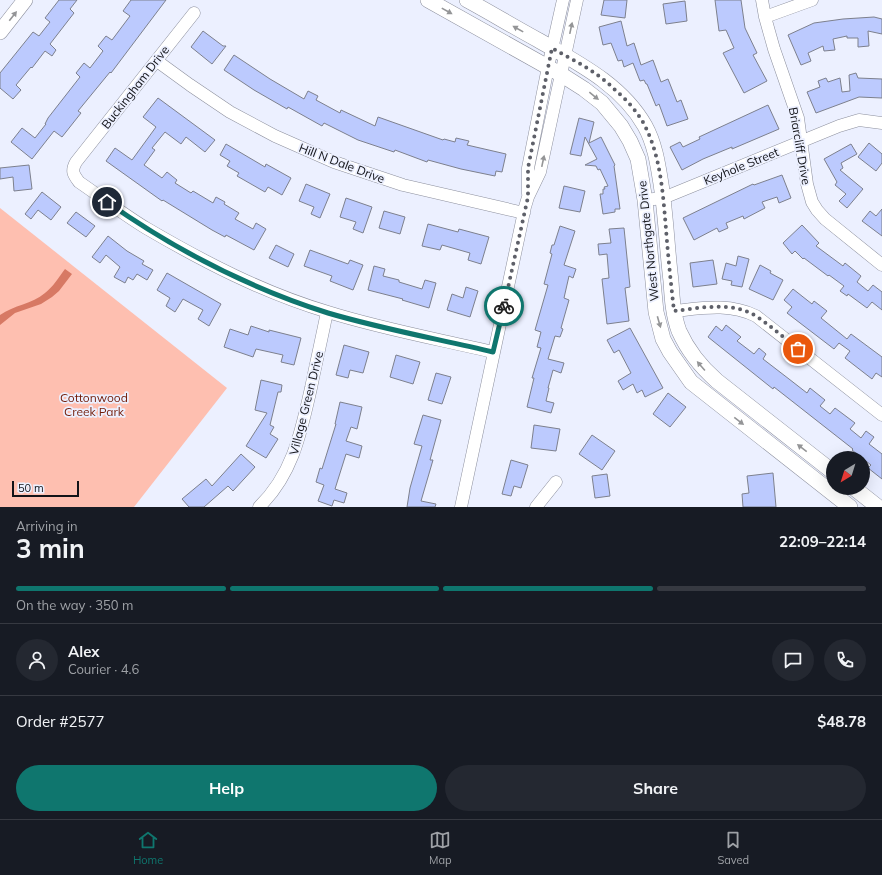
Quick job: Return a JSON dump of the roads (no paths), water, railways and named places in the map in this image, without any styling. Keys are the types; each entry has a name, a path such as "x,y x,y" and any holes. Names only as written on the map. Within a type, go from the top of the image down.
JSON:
{"main road":[{"path":"0,32 25,0"},
{"name":"West Northgate Drive","path":"428,0 562,75 593,95 602,103 621,126 638,159 645,200 656,312 663,339 677,363 691,382 850,507"},
{"name":"West Northgate Drive","path":"467,0 595,74 614,88 633,110 645,126 653,145 663,198 674,311 679,330 694,358 704,370 733,394 826,467"},
{"path":"723,408 733,394"},
{"path":"863,495 878,507"}],"street":[{"path":"528,197 528,168 563,0"},
{"path":"461,507 524,213 528,197 540,172 577,0"},
{"name":"Briarcliff Drive","path":"762,0 774,49 798,118 800,142 808,190 812,202 825,219 882,265"},
{"path":"765,16 812,0"},
{"name":"Buckingham Drive","path":"194,12 157,61 76,162 73,168 74,175 79,182 146,228 213,266 327,312"},
{"name":"Hill N Dale Drive","path":"157,61 230,112 275,136 334,162 403,186 524,213"},
{"name":"Keyhole Street","path":"645,200 663,198 849,123 859,120 882,123"},
{"path":"674,311 724,307 737,308 752,314 882,415"},
{"path":"327,312 380,327 493,352"},
{"name":"Village Green Drive","path":"259,507 274,491 285,474 294,454 308,402 327,312"},
{"path":"536,507 556,482"}],"park label":[{"name":"Cottonwood Creek Park","path":"94,404"}]}
